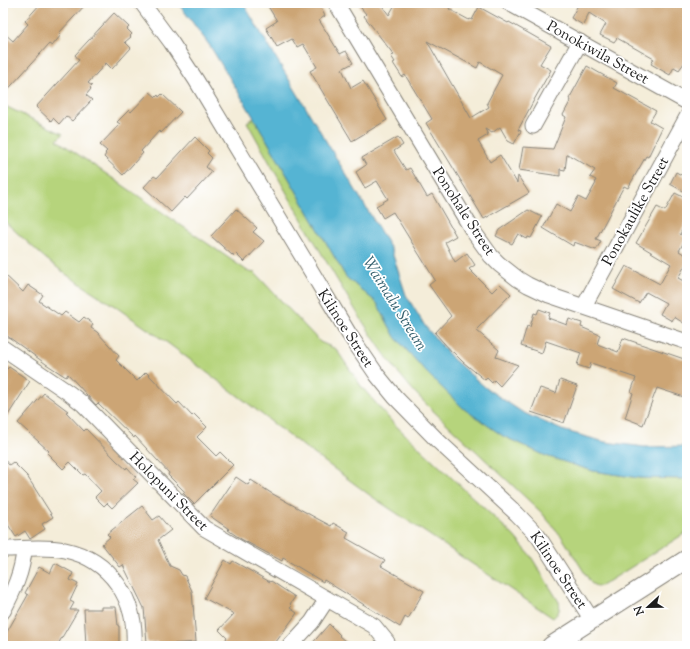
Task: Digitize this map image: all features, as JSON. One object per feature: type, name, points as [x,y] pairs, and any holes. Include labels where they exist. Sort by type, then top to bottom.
[{"type":"street","name":"Kilinoe Street","points":[[142,3],[171,42],[196,80],[348,334],[363,356],[395,397],[437,440],[517,514],[538,536],[592,620]]},
{"type":"street","name":"Ponohale Street","points":[[336,3],[473,231],[491,256],[508,272],[528,285],[549,294],[687,342]]},
{"type":"street","name":"Ponokiwila Street","points":[[509,3],[687,102]]},
{"type":"street","points":[[533,126],[580,42]]},
{"type":"street","name":"Ponokaulike Street","points":[[584,306],[687,118]]},
{"type":"street","name":"Holopuni Street","points":[[3,348],[83,404],[204,528],[374,626],[387,642]]},
{"type":"street","points":[[3,549],[63,550],[82,556],[102,568],[112,577],[127,599],[134,624],[134,646]]},
{"type":"street","points":[[3,611],[20,573],[24,549]]},
{"type":"street","points":[[551,646],[687,559]]},
{"type":"street","points":[[290,646],[312,622],[327,599]]},
{"type":"green space","points":[[3,105],[63,134],[57,140],[249,272],[255,273],[320,342],[336,349],[361,386],[393,423],[513,535],[530,555],[559,602],[559,611],[556,615],[553,618],[371,496],[169,344],[67,275],[45,258],[3,220]]},
{"type":"green space","points":[[254,118],[346,277],[377,303],[395,337],[428,374],[464,408],[503,436],[546,456],[593,471],[639,478],[687,479],[687,532],[603,585],[597,586],[591,583],[562,537],[541,512],[428,406],[401,376],[378,345],[336,278],[247,122]]},
{"type":"water","name":"Waimalu Stream","points":[[178,3],[243,3],[391,249],[406,295],[425,326],[453,359],[486,388],[522,412],[562,430],[605,442],[645,447],[687,446],[687,479],[639,478],[593,471],[546,456],[503,436],[464,409],[428,374],[395,337],[377,303],[346,277],[254,118],[210,46]]},
{"type":"building","points":[[41,3],[87,3],[59,33],[61,35],[52,46],[49,44],[3,95],[3,32],[13,41],[28,24],[25,21]]},
{"type":"building","points":[[266,3],[318,3],[325,16],[319,20],[340,54],[346,51],[353,63],[342,69],[351,88],[363,81],[387,120],[352,141],[310,71],[317,67],[303,44],[297,47],[292,39],[277,47],[266,28],[277,21]]},
{"type":"building","points":[[357,3],[380,3],[389,15],[396,3],[452,3],[449,9],[469,20],[472,20],[479,7],[551,46],[540,64],[551,70],[518,130],[521,131],[514,144],[508,141],[500,127],[492,133],[485,129],[488,135],[478,141],[490,162],[500,155],[517,183],[518,176],[529,193],[484,219],[426,123],[432,119],[405,75],[402,77],[393,63],[395,62],[391,56],[394,55],[364,16],[366,14]],"holes":[[[427,41],[477,68],[480,62],[502,75],[487,103],[489,107],[471,118]]]},
{"type":"building","points":[[574,3],[687,3],[687,59],[679,70],[674,67],[670,75],[651,64],[654,59],[617,38],[614,42],[600,35],[606,24],[589,13],[583,25],[571,18],[578,5]]},
{"type":"building","points":[[114,13],[129,27],[127,29],[132,34],[130,36],[131,37],[125,42],[131,48],[112,69],[106,63],[88,83],[92,86],[86,95],[92,100],[72,121],[66,116],[59,124],[53,118],[51,121],[36,107],[79,60],[75,55]]},
{"type":"building","points":[[587,66],[617,83],[614,88],[656,111],[650,121],[662,128],[648,157],[646,156],[628,188],[624,186],[596,239],[601,241],[596,250],[574,242],[573,246],[543,228],[556,204],[570,212],[578,197],[586,201],[596,183],[596,180],[590,177],[595,170],[567,154],[565,170],[560,169],[560,176],[519,170],[523,147],[553,149],[566,117],[563,115],[571,100],[569,99]]},
{"type":"building","points":[[150,92],[156,97],[158,95],[159,97],[162,94],[181,112],[161,133],[159,131],[141,151],[143,153],[123,175],[104,157],[107,151],[100,145],[120,124],[117,122],[129,110],[131,112]]},
{"type":"building","points":[[195,137],[209,151],[207,153],[212,158],[206,167],[212,172],[187,199],[185,197],[171,212],[144,187],[154,176],[157,178]]},
{"type":"building","points":[[398,137],[403,145],[394,151],[406,170],[410,168],[427,197],[432,194],[456,236],[445,242],[455,262],[467,253],[475,265],[469,269],[492,292],[500,284],[511,294],[476,330],[499,350],[496,357],[518,365],[500,386],[494,380],[492,383],[487,378],[485,380],[452,352],[435,333],[451,316],[429,285],[435,280],[393,212],[383,218],[376,206],[388,199],[377,181],[365,188],[356,172],[366,165],[362,158]]},
{"type":"building","points":[[676,172],[687,178],[687,193],[670,184]]},
{"type":"building","points":[[675,193],[687,199],[687,221],[680,234],[686,238],[679,251],[687,256],[687,262],[678,278],[687,283],[687,325],[674,317],[672,321],[660,314],[666,303],[646,292],[639,303],[613,289],[626,266],[660,284],[671,264],[636,243],[657,207],[665,211]]},
{"type":"building","points":[[236,209],[257,228],[253,232],[264,241],[244,262],[236,254],[234,256],[233,254],[232,255],[211,236]]},
{"type":"building","points":[[528,210],[542,217],[531,238],[528,237],[527,239],[518,234],[512,244],[496,236],[499,230]]},
{"type":"building","points":[[3,273],[23,292],[28,285],[43,295],[39,301],[61,316],[65,312],[79,322],[84,317],[93,324],[91,328],[97,332],[119,356],[116,360],[137,381],[146,372],[177,404],[179,402],[192,416],[194,414],[207,427],[197,437],[216,456],[220,452],[233,465],[194,504],[183,493],[185,492],[168,475],[169,473],[135,436],[134,438],[98,403],[96,405],[68,374],[66,377],[3,333]]},
{"type":"building","points":[[539,309],[550,313],[548,318],[567,325],[569,319],[582,323],[581,327],[600,335],[597,344],[618,352],[623,338],[687,360],[687,398],[657,388],[643,425],[625,418],[636,378],[591,363],[589,369],[577,365],[581,353],[546,341],[542,353],[521,346],[527,326],[530,327],[534,313],[537,314]]},
{"type":"building","points":[[3,367],[7,369],[9,367],[30,381],[3,423]]},
{"type":"building","points":[[560,380],[577,386],[564,423],[531,412],[540,388],[556,393]]},
{"type":"building","points":[[44,393],[68,411],[66,412],[84,431],[86,429],[117,461],[126,469],[127,467],[136,477],[133,479],[138,483],[112,508],[107,503],[104,506],[95,497],[101,491],[85,474],[83,475],[70,462],[63,469],[47,453],[49,451],[18,423]]},
{"type":"building","points":[[3,458],[9,465],[13,462],[27,476],[53,517],[42,524],[45,529],[30,539],[25,531],[16,537],[3,517]]},
{"type":"building","points":[[236,477],[248,485],[251,480],[271,493],[331,526],[333,523],[349,532],[346,538],[385,560],[381,566],[424,591],[408,619],[405,617],[400,627],[324,580],[323,582],[283,558],[282,561],[241,539],[210,516]]},
{"type":"building","points":[[142,506],[153,520],[159,516],[171,530],[158,540],[170,566],[179,570],[182,575],[185,576],[192,591],[196,642],[157,645],[157,642],[147,643],[144,608],[123,565],[120,567],[102,544],[110,537],[107,534]]},
{"type":"building","points":[[225,560],[231,564],[233,561],[270,582],[271,581],[295,597],[290,604],[292,606],[290,608],[297,613],[273,646],[220,646],[227,638],[219,630],[234,614],[204,598]]},
{"type":"building","points":[[55,563],[73,573],[70,580],[78,584],[70,601],[74,603],[70,610],[78,610],[57,646],[3,646],[3,639],[28,595],[25,593],[39,567],[50,573]]},
{"type":"building","points":[[101,607],[116,607],[119,626],[119,644],[111,644],[111,646],[86,646],[84,609],[101,609]]},
{"type":"building","points":[[329,624],[340,635],[339,636],[351,646],[310,646]]}]
